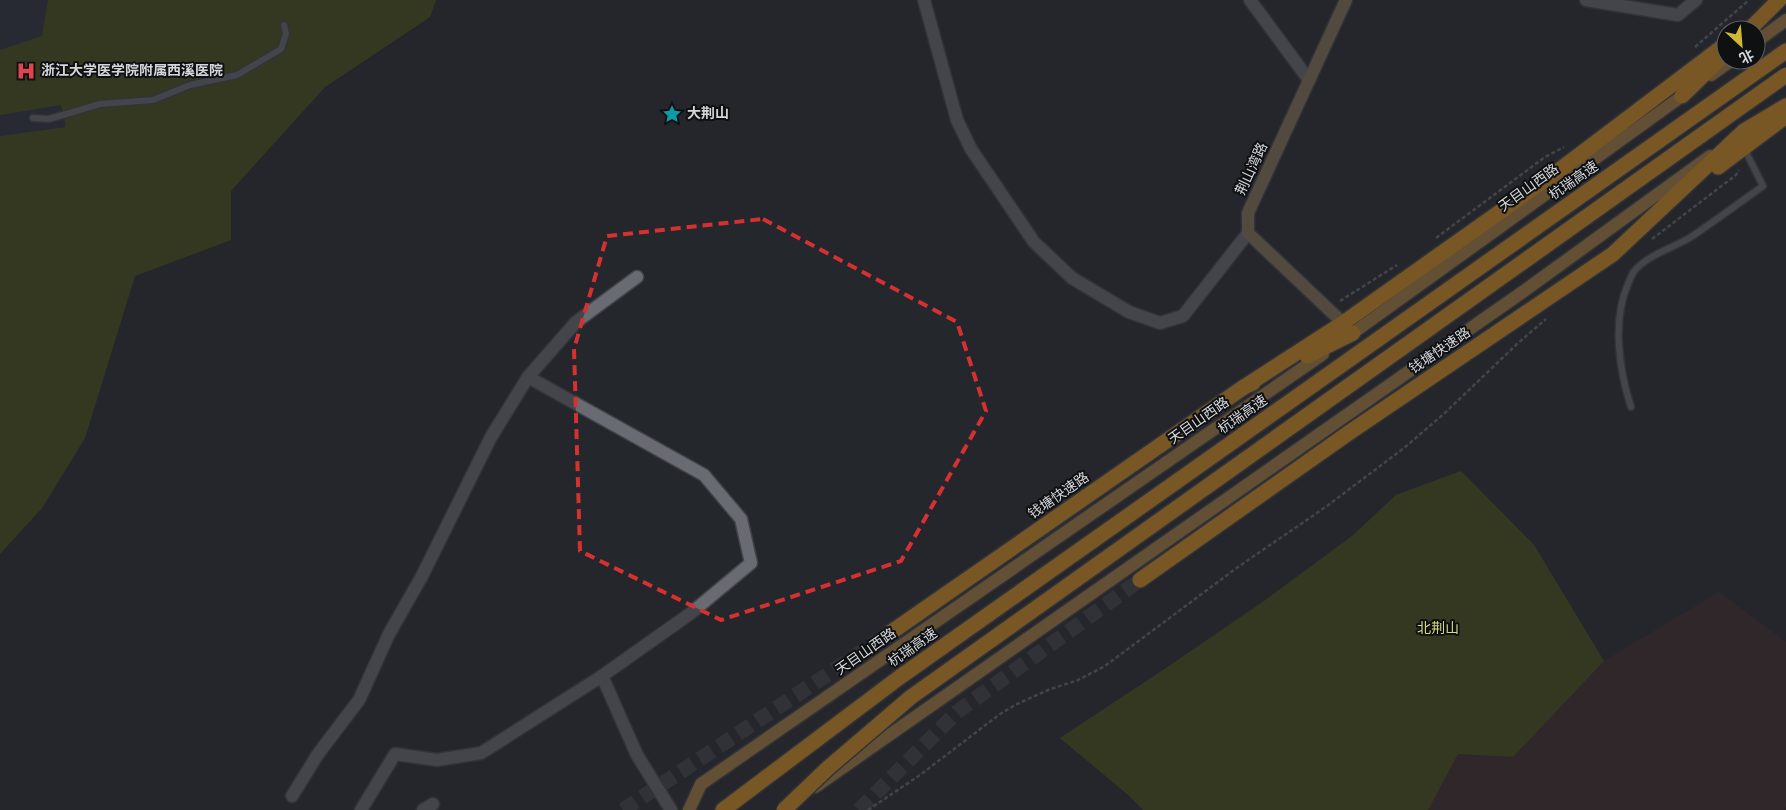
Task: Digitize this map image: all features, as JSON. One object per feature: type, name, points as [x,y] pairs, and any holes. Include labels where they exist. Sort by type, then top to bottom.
[{"type":"highway","points":[[1759,20],[1779,0]]},
{"type":"highway","name":"杭瑞高速","points":[[723,810],[900,677],[1786,51]]},
{"type":"highway","name":"钱塘快速路","points":[[890,633],[1244,387],[1348,328],[1716,52]]},
{"type":"highway","points":[[1682,96],[1716,63]]},
{"type":"highway","points":[[783,810],[828,768],[912,696],[1786,75]]},
{"type":"highway","name":"钱塘快速路","points":[[1140,580],[1350,432],[1613,254],[1744,131],[1786,106]]},
{"type":"highway","points":[[1662,208],[1786,116]]},
{"type":"main road","points":[[1766,35],[1786,20]]},
{"type":"main road","name":"天目山西路","points":[[689,810],[701,784],[1718,70]]},
{"type":"main road","points":[[783,810],[1524,291],[1786,100]]},
{"type":"street","points":[[924,0],[957,120],[971,149],[1034,242],[1072,278],[1129,312],[1160,323],[1183,316],[1248,233],[1348,328]]},
{"type":"street","points":[[1250,0],[1309,80]]},
{"type":"street","name":"荆山湾路","points":[[1248,233],[1248,213],[1346,0]]},
{"type":"street","points":[[1586,0],[1678,15],[1696,0]]},
{"type":"street","points":[[292,796],[318,754],[359,700],[389,634],[422,576],[491,437],[528,377],[576,322],[637,277]]},
{"type":"street","points":[[361,810],[395,754],[437,760],[481,753],[602,676],[691,613],[751,563],[740,518],[704,475],[528,377]]},
{"type":"street","points":[[602,676],[637,755],[671,810]]},
{"type":"lane","points":[[33,118],[49,120],[100,104],[153,100],[190,85],[237,75],[281,49],[286,34],[284,25]]},
{"type":"lane","points":[[1631,407],[1624,385],[1618,325],[1622,297],[1634,271],[1652,257],[1690,237],[1763,186],[1747,154]]},
{"type":"path","points":[[1688,53],[1748,0]]},
{"type":"path","points":[[1431,241],[1546,157],[1566,146]]},
{"type":"path","points":[[1649,241],[1736,176],[1747,154]]},
{"type":"path","points":[[1328,309],[1400,263]]},
{"type":"path","points":[[868,810],[920,775],[1000,714],[1048,690],[1078,680],[1105,666],[1238,567],[1327,506],[1404,448],[1446,412],[1516,344],[1551,314]]},
{"type":"highlighted area","points":[[763,219],[957,322],[986,411],[901,561],[721,620],[580,551],[574,349],[607,236]]},
{"type":"shaded area","name":"浙江大学医学院附属西溪医院","points":[[0,0],[48,0],[42,36],[66,127],[0,136]]},
{"type":"shaded area","points":[[1719,592],[1786,642],[1786,806],[1784,810],[1425,810],[1454,754],[1513,757],[1604,661]]},
{"type":"green space","points":[[48,0],[436,0],[430,17],[325,87],[231,191],[231,240],[135,276],[85,438],[42,508],[0,554],[0,136],[66,127],[61,105],[0,115],[0,50],[42,36]]},
{"type":"green space","name":"北荆山","points":[[1461,471],[1534,545],[1604,661],[1513,757],[1458,754],[1428,810],[1143,810],[1127,794],[1060,738],[1264,601],[1352,536],[1396,495]]},
{"type":"tunnel","points":[[859,810],[957,712],[1140,580]]},
{"type":"tunnel","points":[[623,810],[890,633]]},
{"type":"place","name":"浙江大学医学院附属西溪医院","points":[[26,71]]},
{"type":"place","name":"大荆山","points":[[672,114]]}]
